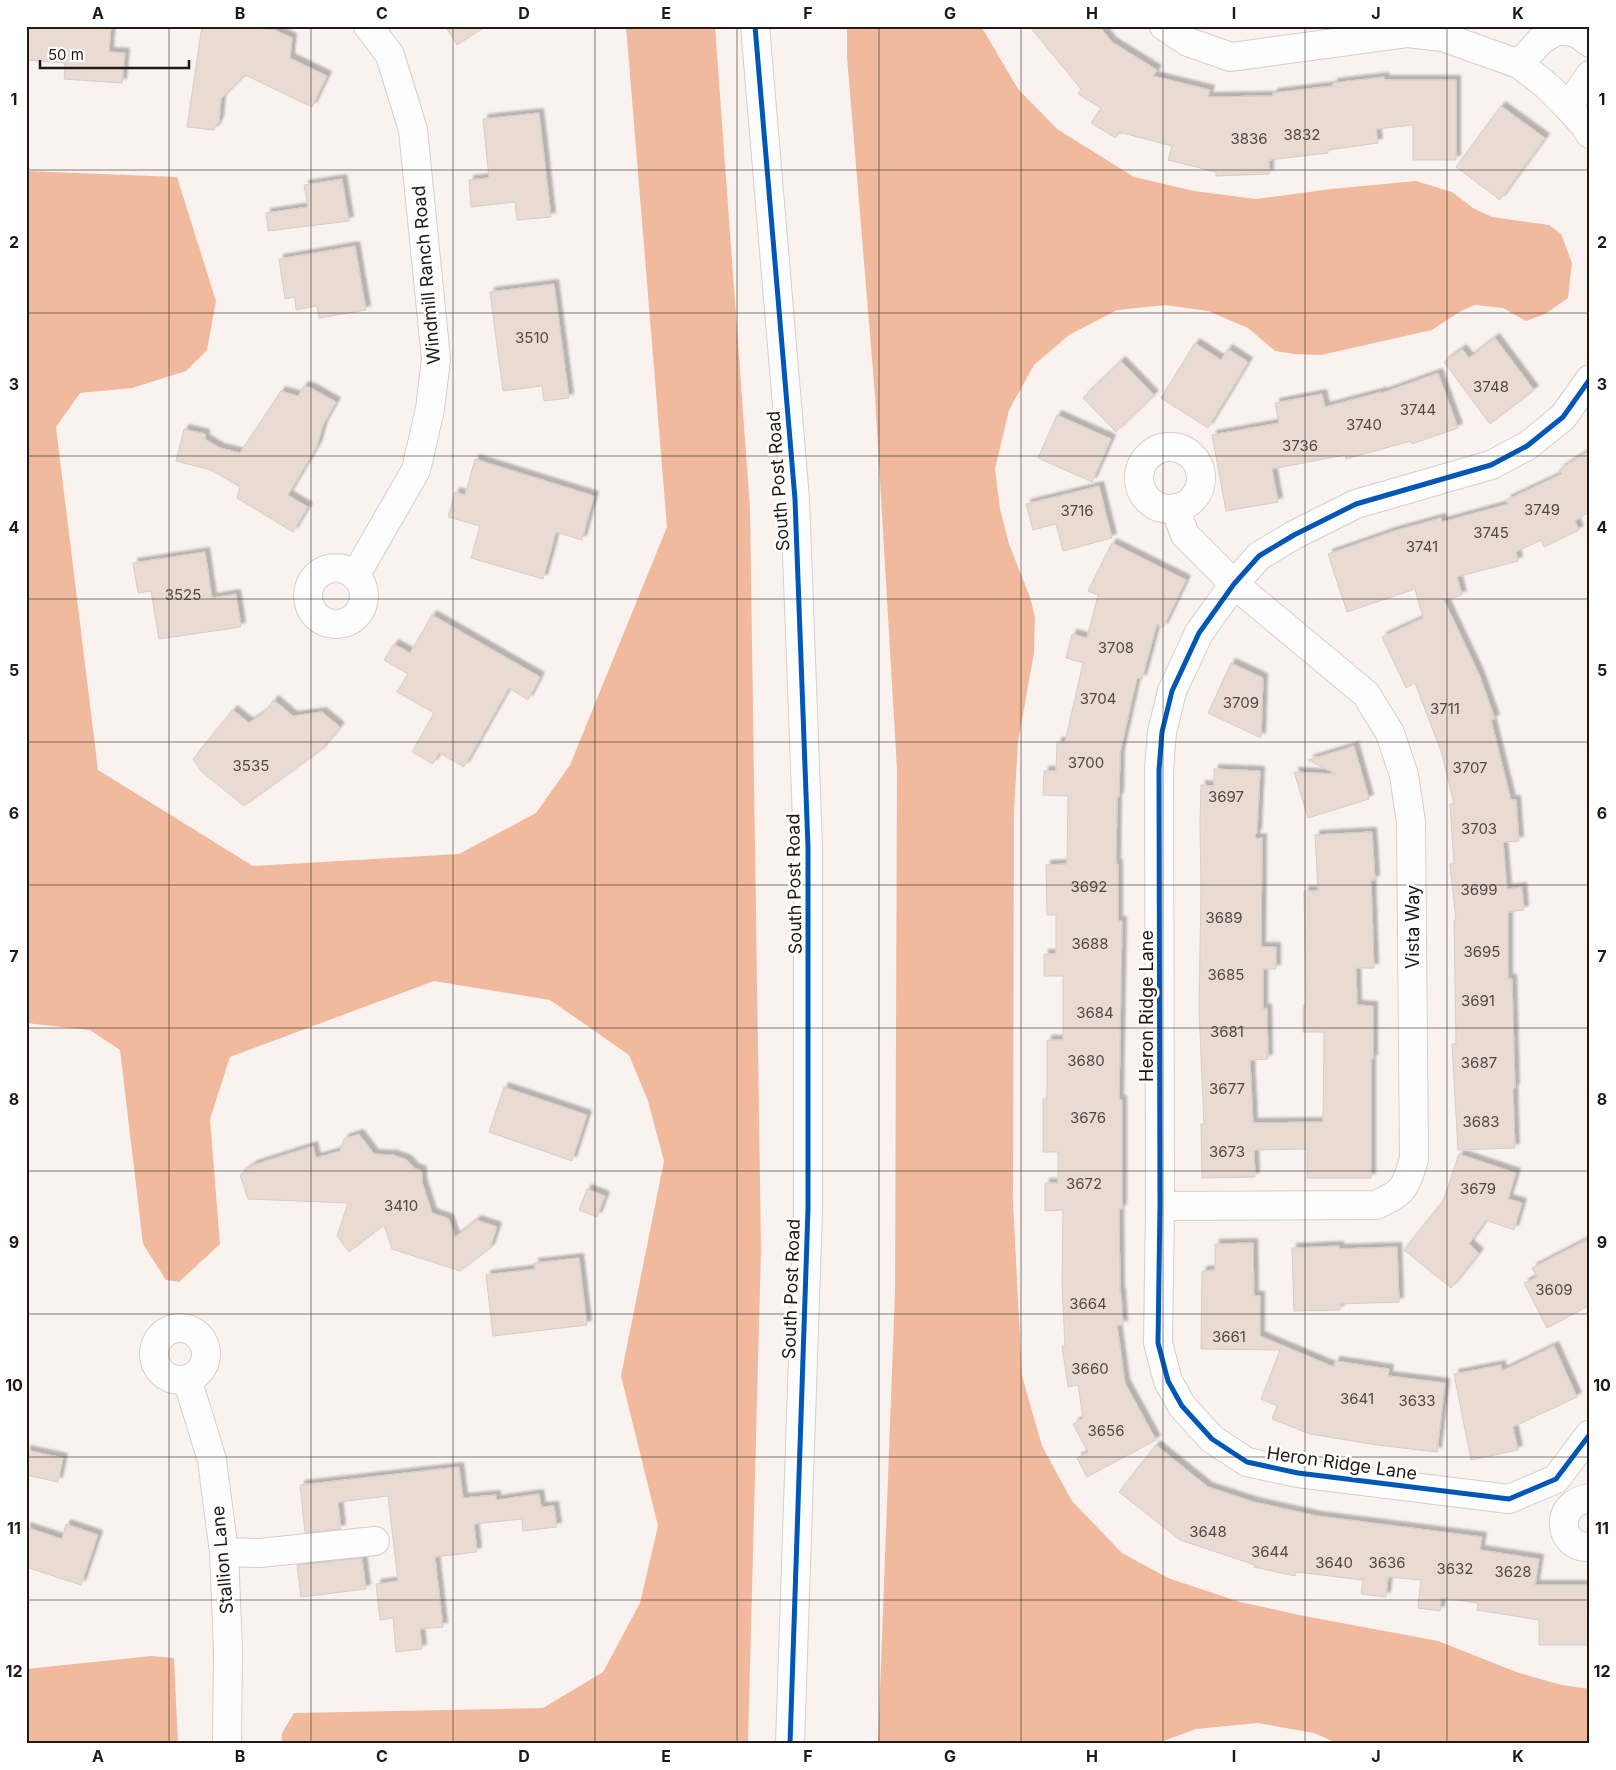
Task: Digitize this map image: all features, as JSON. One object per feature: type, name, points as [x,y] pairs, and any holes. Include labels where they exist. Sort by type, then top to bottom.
[{"type":"street","name":"Windmill Ranch Road","points":[[355,576],[416,470],[430,409],[436,359],[413,130],[390,55],[368,26]]},
{"type":"street","name":"South Post Road","points":[[755,26],[795,499],[808,847],[808,1209],[790,1744]]},
{"type":"street","points":[[1164,26],[1188,42],[1231,57],[1408,33],[1443,37],[1519,64],[1546,85],[1568,107],[1590,134]]},
{"type":"street","points":[[1519,64],[1541,40],[1558,30],[1577,32],[1590,43]]},
{"type":"street","points":[[1568,107],[1590,75]]},
{"type":"street","name":"Heron Ridge Lane","points":[[1590,379],[1563,417],[1527,446],[1491,465],[1356,504],[1294,535],[1260,556],[1234,584],[1199,633],[1172,691],[1162,732],[1159,770],[1160,1206],[1158,1343],[1168,1381],[1182,1406],[1212,1439],[1247,1462],[1298,1473],[1509,1499],[1556,1479],[1590,1434]]},
{"type":"street","name":"Vista Way","points":[[1160,1206],[1376,1205],[1397,1195],[1408,1181],[1414,1159],[1411,822],[1404,775],[1390,733],[1366,694],[1234,584],[1185,535],[1175,508]]},
{"type":"street","name":"Stallion Lane","points":[[187,1379],[212,1460],[224,1552],[228,1650],[227,1744]]},
{"type":"street","points":[[1556,1479],[1581,1501],[1565,1516],[1565,1531],[1569,1539],[1577,1545],[1590,1547]]},
{"type":"street","points":[[224,1552],[260,1553],[375,1541]]},
{"type":"shaded area","points":[[626,26],[715,26],[750,508],[761,1249],[748,1744],[281,1744],[282,1733],[294,1713],[543,1708],[603,1672],[640,1603],[658,1526],[621,1376],[664,1161],[648,1101],[629,1055],[550,1000],[434,981],[230,1057],[210,1119],[220,1244],[179,1282],[166,1280],[143,1244],[120,1050],[90,1030],[26,1023],[26,171],[177,177],[216,301],[207,350],[186,371],[132,388],[80,393],[56,427],[98,770],[253,866],[459,854],[536,813],[570,765],[667,527]]},
{"type":"shaded area","points":[[847,26],[981,26],[1018,89],[1057,129],[1134,177],[1194,191],[1256,199],[1331,189],[1416,181],[1452,192],[1473,208],[1492,217],[1549,225],[1561,234],[1572,263],[1568,298],[1545,314],[1526,321],[1503,308],[1475,305],[1459,312],[1432,330],[1321,355],[1275,351],[1248,328],[1208,311],[1166,305],[1117,310],[1069,335],[1034,365],[1009,410],[995,469],[1000,509],[1009,544],[1030,597],[1035,617],[1034,653],[1018,742],[1014,812],[1013,1202],[1022,1376],[1042,1446],[1072,1501],[1122,1553],[1168,1578],[1240,1602],[1438,1641],[1519,1673],[1562,1685],[1590,1689],[1590,1744],[1339,1744],[1314,1733],[1258,1723],[1196,1729],[1155,1744],[878,1744],[895,1291],[897,770],[875,395],[847,57]]},
{"type":"shaded area","points":[[152,1656],[174,1658],[178,1744],[26,1744],[26,1669]]},
{"type":"building","points":[[26,26],[111,26],[109,52],[125,53],[122,83],[64,79],[65,63],[26,60]]},
{"type":"building","points":[[202,26],[244,26],[275,30],[292,38],[290,58],[327,76],[312,107],[245,75],[221,99],[219,121],[214,130],[187,127]]},
{"type":"building","points":[[445,26],[486,26],[457,45]]},
{"type":"building","points":[[1029,26],[1099,26],[1112,42],[1157,70],[1153,76],[1210,90],[1208,97],[1273,96],[1273,93],[1333,86],[1333,83],[1384,77],[1385,80],[1456,80],[1456,160],[1413,160],[1413,125],[1376,129],[1378,143],[1328,150],[1328,153],[1269,160],[1269,174],[1216,176],[1216,172],[1168,160],[1172,146],[1119,132],[1116,138],[1091,123],[1101,108],[1078,94],[1081,89]]},
{"type":"building","points":[[1501,106],[1545,138],[1500,200],[1456,167]]},
{"type":"building","points":[[539,113],[551,217],[517,220],[515,202],[471,207],[469,180],[489,178],[483,119]]},
{"type":"building","points":[[342,179],[349,221],[268,231],[266,213],[308,207],[304,185]]},
{"type":"building","points":[[355,246],[366,310],[319,318],[317,306],[296,310],[295,297],[285,299],[279,259]]},
{"type":"building","points":[[554,284],[569,398],[544,401],[542,386],[503,391],[490,292]]},
{"type":"building","points":[[1495,338],[1534,390],[1490,424],[1444,362],[1462,349],[1469,358]]},
{"type":"building","points":[[1195,343],[1221,360],[1228,349],[1248,362],[1208,428],[1161,398]]},
{"type":"building","points":[[1121,361],[1154,395],[1116,432],[1083,398]]},
{"type":"building","points":[[1438,373],[1458,428],[1412,444],[1411,441],[1346,459],[1345,455],[1272,469],[1278,502],[1226,511],[1212,435],[1279,423],[1275,403],[1322,394],[1325,407],[1382,393]]},
{"type":"building","points":[[304,386],[336,402],[323,425],[317,446],[288,495],[308,507],[293,532],[237,498],[240,487],[211,470],[176,461],[184,429],[205,434],[205,439],[220,448],[240,453],[281,391],[298,396]]},
{"type":"building","points":[[1057,415],[1111,439],[1092,482],[1038,458]]},
{"type":"building","points":[[1590,450],[1590,511],[1575,521],[1579,530],[1544,547],[1541,540],[1516,552],[1518,561],[1457,577],[1462,595],[1444,600],[1479,674],[1495,719],[1491,720],[1511,800],[1516,800],[1519,841],[1503,842],[1507,889],[1522,887],[1524,910],[1508,912],[1508,979],[1512,979],[1515,1148],[1458,1150],[1452,1044],[1456,1044],[1454,920],[1456,920],[1450,864],[1454,864],[1450,804],[1454,804],[1442,754],[1415,683],[1406,688],[1382,637],[1423,618],[1415,589],[1347,612],[1328,554],[1394,531],[1441,518],[1442,522],[1508,504],[1506,500],[1562,474],[1559,470]]},
{"type":"building","points":[[475,459],[594,496],[582,540],[556,532],[543,579],[471,558],[480,526],[448,517],[455,492],[465,495]]},
{"type":"building","points":[[1099,486],[1112,538],[1063,551],[1056,524],[1033,530],[1026,504]]},
{"type":"building","points":[[1112,543],[1186,580],[1163,628],[1157,624],[1142,679],[1137,678],[1120,753],[1119,797],[1117,797],[1116,864],[1118,864],[1118,921],[1122,921],[1119,1100],[1122,1100],[1122,1209],[1119,1209],[1120,1293],[1123,1325],[1117,1325],[1125,1383],[1156,1440],[1087,1477],[1077,1458],[1088,1452],[1073,1424],[1083,1418],[1078,1385],[1068,1387],[1062,1346],[1065,1346],[1062,1284],[1063,1210],[1045,1211],[1045,1183],[1058,1183],[1058,1152],[1043,1152],[1043,1099],[1047,1099],[1047,1040],[1063,1040],[1063,976],[1044,976],[1044,954],[1056,954],[1056,915],[1047,915],[1046,865],[1067,864],[1068,796],[1043,795],[1044,771],[1056,771],[1057,742],[1065,742],[1083,663],[1066,658],[1072,634],[1087,638],[1098,595],[1088,591]]},
{"type":"building","points":[[205,552],[212,598],[236,594],[241,627],[159,639],[151,591],[138,593],[133,563]]},
{"type":"building","points":[[432,615],[540,677],[528,700],[509,688],[464,767],[439,753],[433,764],[412,752],[434,713],[397,692],[408,674],[384,660],[394,644],[410,653]]},
{"type":"building","points":[[1231,663],[1263,678],[1261,738],[1208,713]]},
{"type":"building","points":[[274,700],[293,716],[322,712],[340,727],[320,751],[244,806],[202,772],[193,759],[233,710],[249,723],[265,712]]},
{"type":"building","points":[[1354,746],[1369,799],[1308,818],[1294,772],[1336,774],[1308,760]]},
{"type":"building","points":[[1214,769],[1260,771],[1257,833],[1255,834],[1256,839],[1262,838],[1261,947],[1276,947],[1276,969],[1263,969],[1263,1009],[1267,1008],[1268,1059],[1250,1060],[1253,1123],[1323,1122],[1324,1032],[1303,1032],[1303,1005],[1306,1005],[1304,891],[1318,891],[1315,835],[1372,832],[1375,880],[1371,880],[1374,968],[1356,968],[1357,1005],[1373,1006],[1371,1178],[1307,1178],[1307,1149],[1254,1150],[1255,1177],[1202,1178],[1201,1124],[1204,1124],[1199,1010],[1201,785],[1214,786]]},
{"type":"building","points":[[504,1087],[587,1115],[572,1161],[489,1132]]},
{"type":"building","points":[[359,1134],[374,1154],[393,1155],[407,1160],[414,1168],[422,1171],[422,1182],[432,1213],[449,1219],[455,1237],[477,1220],[497,1227],[490,1248],[460,1271],[392,1249],[384,1225],[349,1252],[337,1236],[348,1203],[248,1199],[240,1175],[253,1165],[313,1146],[316,1158],[340,1151],[344,1139]]},
{"type":"building","points":[[1459,1154],[1516,1173],[1508,1199],[1522,1203],[1514,1230],[1486,1220],[1469,1244],[1479,1253],[1451,1288],[1404,1250],[1443,1201]]},
{"type":"building","points":[[587,1189],[605,1196],[597,1217],[579,1210]]},
{"type":"building","points":[[1590,1238],[1590,1305],[1547,1328],[1524,1283],[1537,1277],[1532,1268]]},
{"type":"building","points":[[1253,1243],[1254,1296],[1260,1296],[1260,1336],[1334,1367],[1335,1361],[1389,1369],[1388,1376],[1445,1383],[1437,1452],[1310,1434],[1272,1419],[1277,1406],[1261,1399],[1280,1350],[1201,1349],[1202,1271],[1215,1270],[1215,1244]]},
{"type":"building","points":[[1339,1246],[1339,1249],[1397,1247],[1399,1302],[1340,1304],[1340,1310],[1294,1311],[1292,1248]]},
{"type":"building","points":[[579,1258],[587,1325],[493,1336],[486,1275],[535,1269],[534,1263]]},
{"type":"building","points":[[1554,1346],[1577,1397],[1513,1427],[1518,1450],[1471,1460],[1454,1374],[1501,1365],[1502,1371]]},
{"type":"building","points":[[1156,1445],[1208,1487],[1254,1502],[1317,1516],[1482,1537],[1480,1550],[1539,1559],[1535,1585],[1590,1585],[1590,1645],[1539,1645],[1539,1620],[1477,1610],[1478,1603],[1441,1598],[1440,1611],[1418,1608],[1421,1580],[1388,1577],[1386,1597],[1361,1594],[1363,1580],[1296,1572],[1295,1576],[1254,1567],[1255,1565],[1180,1540],[1119,1492]]},
{"type":"building","points":[[26,1450],[63,1458],[58,1482],[26,1475]]},
{"type":"building","points":[[459,1467],[463,1498],[496,1495],[496,1500],[539,1494],[541,1507],[554,1506],[557,1527],[523,1531],[522,1519],[474,1524],[477,1552],[435,1557],[443,1627],[420,1629],[422,1649],[396,1652],[393,1618],[380,1620],[376,1584],[398,1581],[388,1496],[338,1502],[341,1529],[305,1533],[300,1485]]},
{"type":"building","points":[[66,1524],[98,1535],[81,1585],[26,1567],[26,1527],[62,1539]]},
{"type":"building","points":[[362,1558],[366,1589],[301,1597],[297,1565]]},
{"type":"cycle path","points":[[755,26],[795,499],[808,847],[808,1209],[790,1744]]},
{"type":"cycle path","points":[[1590,379],[1563,417],[1527,446],[1491,465],[1356,504],[1294,535],[1259,556],[1234,584],[1199,633],[1172,691],[1162,732],[1159,770],[1160,1206],[1158,1343],[1168,1381],[1182,1406],[1212,1439],[1247,1462],[1298,1473],[1509,1499],[1556,1479],[1590,1434]]}]
